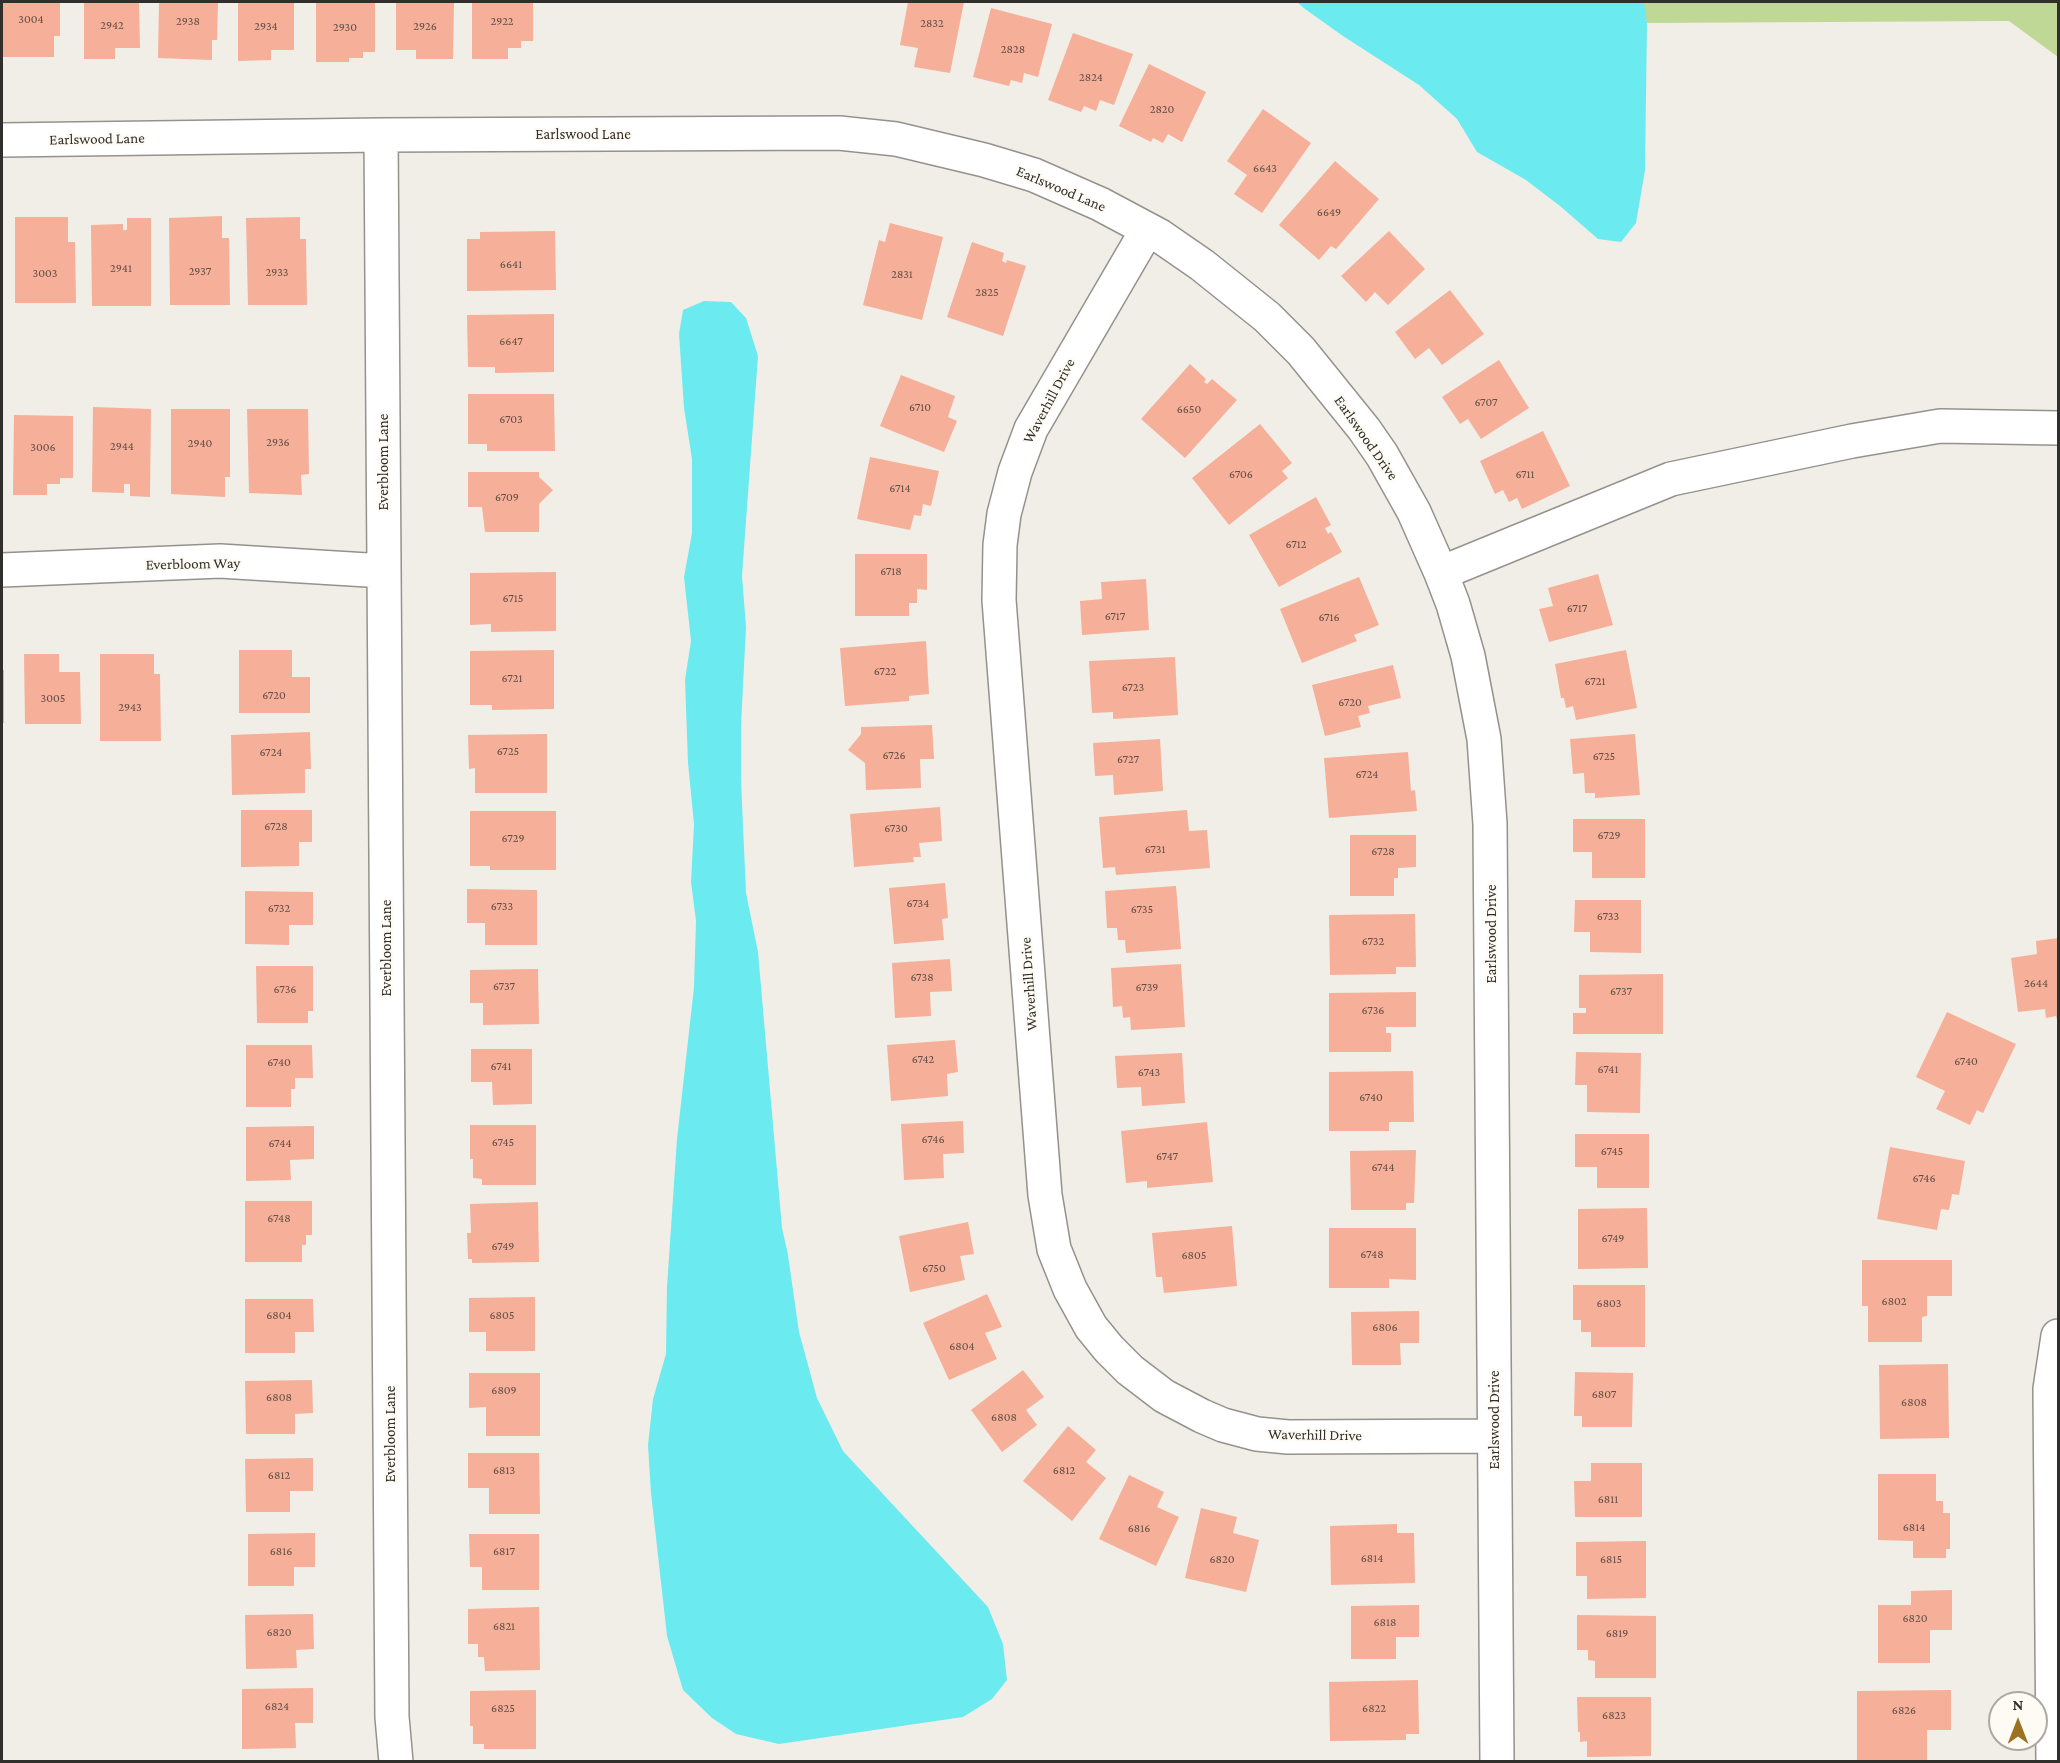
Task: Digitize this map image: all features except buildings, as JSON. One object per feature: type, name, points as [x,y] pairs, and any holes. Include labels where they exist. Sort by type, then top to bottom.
[{"type":"street","name":"Earlswood Lane","points":[[2,140],[381,135],[839,133],[896,139],[984,160],[1034,175],[1100,204],[1147,230]]},
{"type":"street","name":"Everbloom Lane","points":[[381,135],[392,1717],[396,1761]]},
{"type":"street","name":"Earlswood Drive","points":[[1147,230],[1194,259],[1240,294],[1274,324],[1313,365],[1382,455],[1414,513],[1442,573],[1471,666],[1481,715],[1488,781],[1497,1761]]},
{"type":"street","name":"Waverhill Drive","points":[[1147,230],[1031,429],[1015,472],[1004,514],[1001,538],[999,600],[1045,1195],[1054,1249],[1082,1312],[1120,1361],[1171,1400],[1223,1425],[1257,1434],[1288,1437],[1494,1436]]},
{"type":"street","points":[[1442,573],[1671,479],[1852,441],[1940,426],[2058,428]]},
{"type":"street","name":"Everbloom Way","points":[[2,570],[220,561],[384,572]]},
{"type":"street","points":[[2053,1761],[2050,1389],[2058,1336]]},
{"type":"green space","points":[[1641,2],[2058,2],[2058,57],[2009,21],[1647,23]]},
{"type":"water","points":[[1297,2],[1644,2],[1647,23],[1645,170],[1636,223],[1621,242],[1598,239],[1526,180],[1477,152],[1457,119],[1419,85],[1343,36]]},
{"type":"water","points":[[704,301],[731,302],[746,318],[758,356],[742,576],[746,627],[741,780],[746,893],[758,952],[782,1228],[799,1332],[817,1398],[843,1451],[988,1607],[1003,1644],[1007,1680],[992,1699],[963,1717],[779,1744],[736,1734],[712,1718],[683,1690],[667,1636],[648,1445],[653,1399],[666,1354],[667,1287],[677,1139],[694,987],[696,921],[691,882],[694,824],[688,763],[685,680],[691,641],[684,577],[692,533],[692,459],[684,408],[679,334],[683,310]]}]
